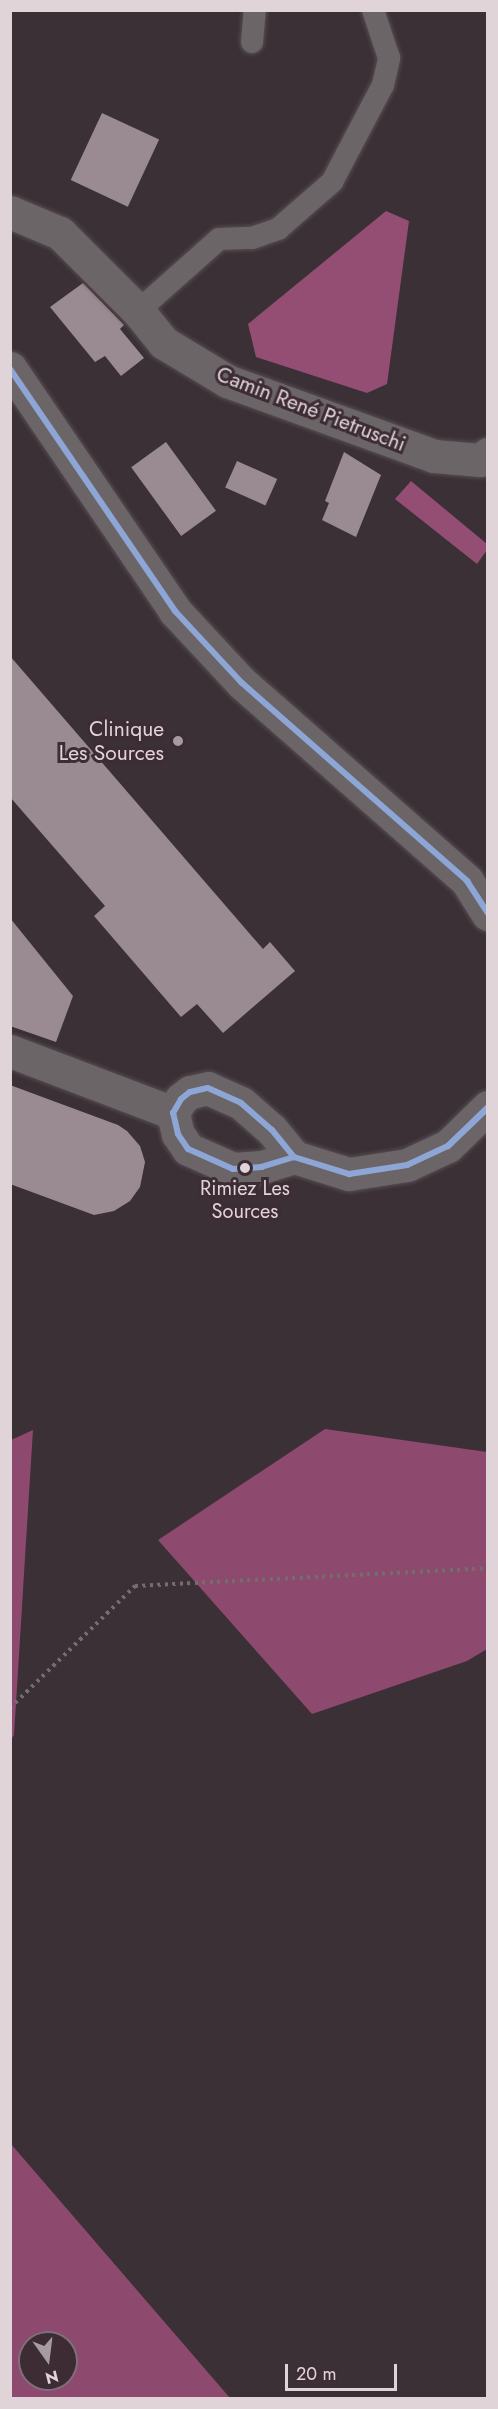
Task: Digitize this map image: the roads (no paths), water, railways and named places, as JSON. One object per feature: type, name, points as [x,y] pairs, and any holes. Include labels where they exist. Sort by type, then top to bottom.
[{"type":"street","name":"Camin René Pietruschi","points":[[10,212],[60,233],[138,311],[164,343],[227,381],[434,456],[485,463]]},
{"type":"street","points":[[10,368],[175,611],[242,683],[467,881],[488,914]]},
{"type":"street","points":[[10,1052],[173,1113]]},
{"type":"street","points":[[294,1157],[262,1167],[233,1169],[188,1149],[178,1134],[173,1113],[181,1099],[190,1092],[208,1088],[241,1103],[272,1130],[294,1157],[349,1174],[406,1165],[448,1146],[487,1111]]},
{"type":"lane","points":[[252,42],[255,10]]},
{"type":"lane","points":[[138,311],[219,239],[252,238],[278,229],[332,182],[383,85],[389,58],[373,10]]},
{"type":"place","name":"Clinique Les Sources","points":[[178,741]]},
{"type":"place","name":"Rimiez Les Sources","points":[[245,1168]]}]
